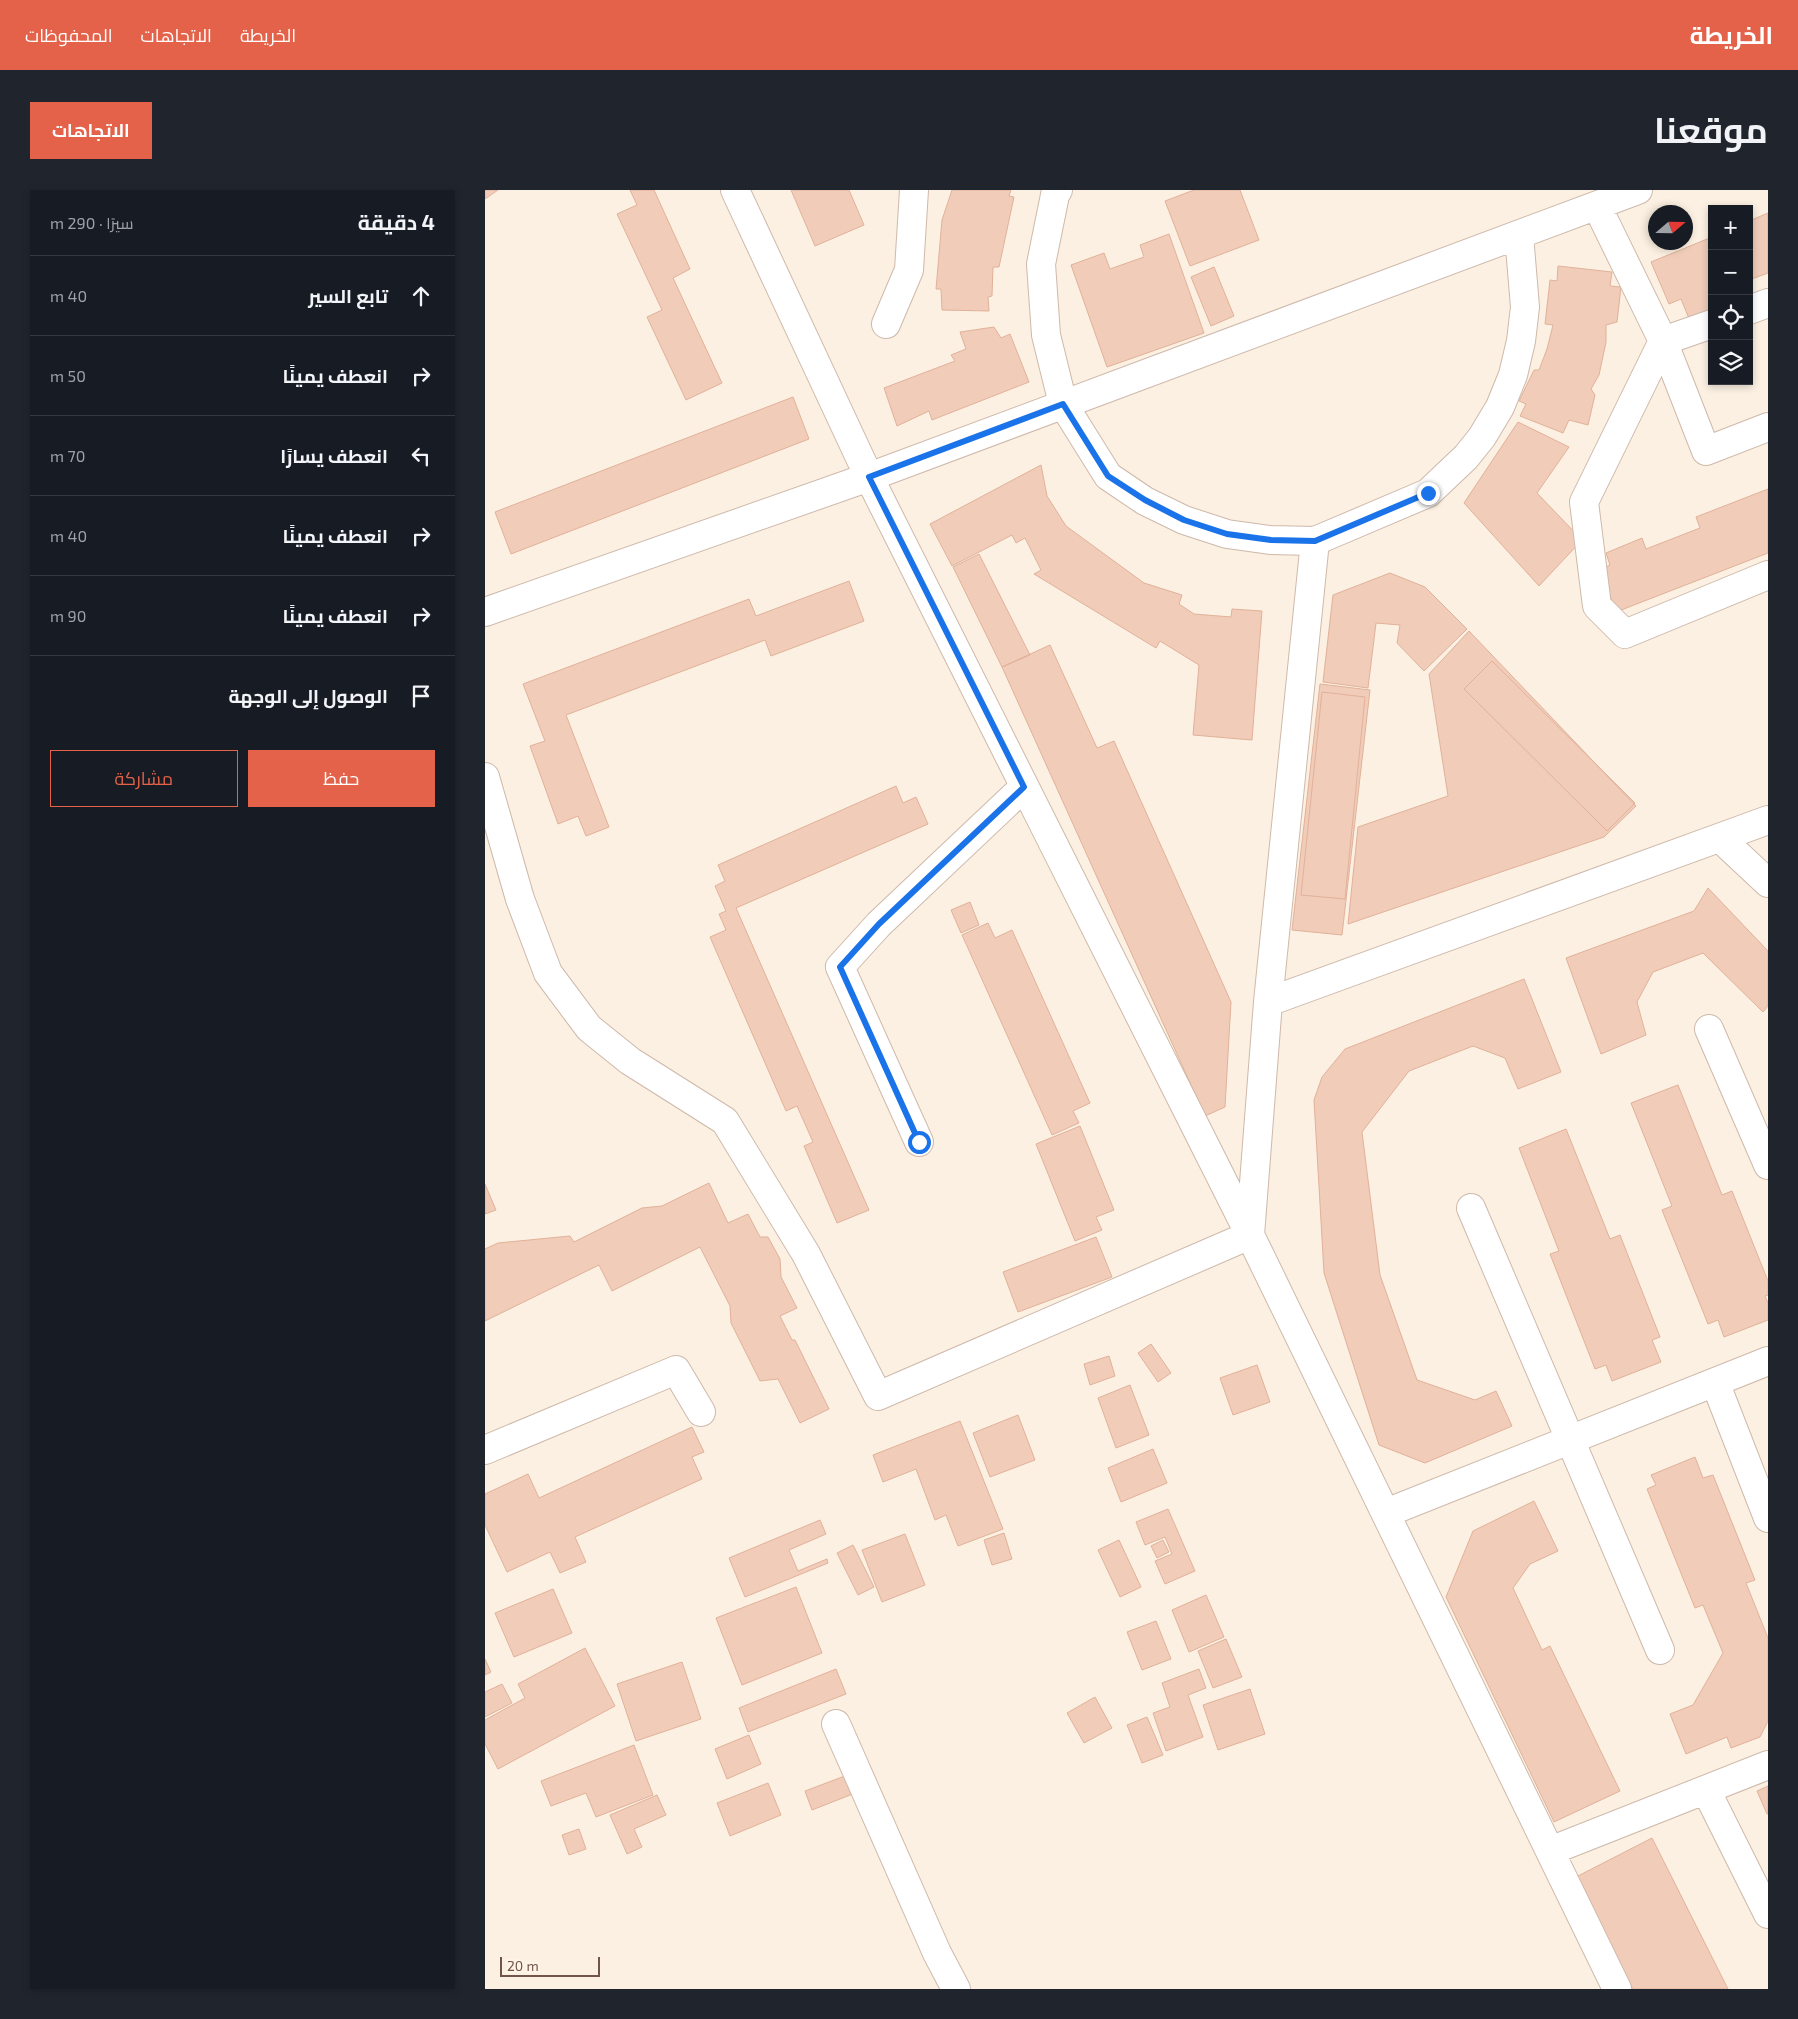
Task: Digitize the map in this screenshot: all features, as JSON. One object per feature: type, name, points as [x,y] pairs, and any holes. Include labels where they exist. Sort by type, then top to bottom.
[{"type":"street","points":[[735,190],[869,477],[1250,1235],[1617,1989]]},
{"type":"street","points":[[886,324],[909,270],[914,190]]},
{"type":"street","points":[[1058,190],[1055,195],[1041,264],[1046,336],[1063,404],[1108,476],[1145,500],[1184,520],[1227,534],[1271,540],[1315,541],[1428,493],[1466,457],[1482,437],[1500,407],[1513,375],[1521,341],[1525,306],[1519,235]]},
{"type":"street","points":[[485,612],[869,477],[1638,190]]},
{"type":"street","points":[[1597,206],[1663,342],[1706,451],[1768,427]]},
{"type":"street","points":[[1753,309],[1768,303]]},
{"type":"street","points":[[1708,325],[1663,342],[1585,502],[1597,606],[1625,634],[1768,575]]},
{"type":"street","points":[[1250,1235],[1268,1002],[1315,541]]},
{"type":"street","points":[[485,778],[520,899],[548,973],[589,1028],[630,1061],[725,1121],[806,1254],[878,1396],[1250,1235]]},
{"type":"street","points":[[919,1142],[840,967],[879,924],[1024,787]]},
{"type":"street","points":[[1268,1002],[1768,820]]},
{"type":"street","points":[[1721,838],[1768,882]]},
{"type":"street","points":[[1709,1029],[1768,1165]]},
{"type":"street","points":[[1471,1208],[1660,1650]]},
{"type":"street","points":[[1386,1513],[1768,1361]]},
{"type":"street","points":[[485,1450],[675,1370],[701,1412]]},
{"type":"street","points":[[1715,1382],[1768,1518]]},
{"type":"street","points":[[836,1724],[937,1953],[956,1989]]},
{"type":"street","points":[[1550,1851],[1768,1765]]},
{"type":"street","points":[[1706,1790],[1768,1914]]},
{"type":"building","points":[[485,190],[498,190],[485,199]]},
{"type":"building","points":[[630,190],[654,190],[690,269],[673,278],[722,383],[686,400],[647,317],[662,310],[617,214],[637,205]]},
{"type":"building","points":[[791,190],[849,190],[864,225],[815,246]]},
{"type":"building","points":[[952,190],[1011,190],[1009,196],[1014,197],[999,267],[993,267],[992,296],[988,297],[989,311],[942,310],[941,289],[936,289],[942,220]]},
{"type":"building","points":[[1194,190],[1240,190],[1259,240],[1190,266],[1165,201]]},
{"type":"building","points":[[1768,213],[1768,273],[1753,279],[1753,250],[1753,219]]},
{"type":"building","points":[[1169,234],[1204,333],[1107,367],[1071,265],[1104,253],[1110,269],[1144,257],[1140,245]]},
{"type":"building","points":[[1708,239],[1708,314],[1690,321],[1681,299],[1669,304],[1651,262],[1680,250],[1693,250],[1693,245]]},
{"type":"building","points":[[1558,266],[1612,272],[1610,286],[1621,287],[1617,322],[1606,325],[1606,342],[1599,375],[1591,389],[1595,395],[1588,425],[1569,420],[1563,433],[1520,416],[1526,404],[1519,401],[1534,370],[1539,370],[1547,349],[1553,325],[1545,324],[1550,280],[1557,281]]},
{"type":"building","points":[[1214,267],[1234,316],[1211,326],[1191,277]]},
{"type":"building","points":[[994,327],[1001,338],[1010,334],[1029,382],[932,420],[929,411],[897,426],[884,388],[955,361],[951,355],[966,349],[960,332]]},
{"type":"building","points":[[793,397],[809,439],[511,554],[495,512]]},
{"type":"building","points":[[1518,422],[1569,447],[1537,493],[1582,540],[1539,586],[1464,503]]},
{"type":"building","points":[[1041,465],[1047,496],[1066,526],[1144,583],[1182,595],[1179,604],[1194,614],[1231,617],[1232,609],[1262,611],[1252,740],[1193,735],[1199,665],[1160,641],[1156,648],[1034,574],[1041,570],[1025,538],[1016,543],[1012,535],[952,566],[930,524]]},
{"type":"building","points":[[1768,489],[1768,553],[1616,612],[1600,570],[1610,565],[1606,553],[1642,538],[1646,549],[1700,528],[1696,517]]},
{"type":"building","points":[[979,554],[1030,655],[1002,667],[953,567]]},
{"type":"building","points":[[1390,573],[1425,587],[1467,629],[1424,671],[1397,643],[1400,625],[1376,623],[1368,688],[1323,682],[1333,595]]},
{"type":"building","points":[[849,581],[864,621],[771,656],[765,640],[566,715],[609,827],[586,836],[578,816],[558,824],[530,746],[545,741],[523,684],[749,599],[756,616]]},
{"type":"building","points":[[1469,631],[1636,806],[1604,837],[1348,924],[1358,827],[1448,796],[1429,674]]},
{"type":"building","points":[[1050,645],[1097,748],[1114,741],[1231,1002],[1225,1107],[1205,1116],[1002,667]]},
{"type":"building","points":[[1492,661],[1635,803],[1607,831],[1464,689]]},
{"type":"building","points":[[1320,684],[1370,690],[1342,935],[1292,930]]},
{"type":"building","points":[[1322,692],[1365,697],[1345,899],[1301,895]]},
{"type":"building","points":[[896,786],[903,803],[916,797],[928,824],[736,908],[869,1210],[837,1223],[804,1146],[813,1142],[797,1106],[786,1111],[710,937],[726,930],[719,914],[726,911],[715,886],[725,881],[718,865]]},
{"type":"building","points":[[1708,888],[1768,951],[1768,1006],[1763,1012],[1703,953],[1653,972],[1637,1002],[1646,1035],[1601,1054],[1566,958],[1694,911]]},
{"type":"building","points":[[970,902],[979,925],[961,933],[951,910]]},
{"type":"building","points":[[988,923],[995,938],[1012,930],[1090,1103],[1073,1111],[1079,1123],[1052,1135],[962,935]]},
{"type":"building","points":[[1524,979],[1561,1072],[1518,1089],[1505,1058],[1473,1046],[1409,1071],[1362,1132],[1380,1275],[1417,1380],[1475,1400],[1496,1391],[1512,1426],[1425,1463],[1379,1445],[1324,1273],[1314,1100],[1322,1077],[1345,1049]]},
{"type":"building","points":[[1678,1085],[1722,1195],[1732,1191],[1768,1281],[1768,1295],[1765,1296],[1768,1303],[1768,1320],[1724,1337],[1718,1320],[1708,1324],[1662,1210],[1672,1206],[1631,1103]]},
{"type":"building","points":[[1080,1126],[1114,1210],[1096,1217],[1102,1230],[1075,1241],[1036,1144]]},
{"type":"building","points":[[1566,1129],[1610,1239],[1620,1235],[1660,1337],[1652,1340],[1661,1362],[1612,1381],[1606,1365],[1595,1369],[1550,1254],[1559,1251],[1519,1148]]},
{"type":"building","points":[[709,1183],[728,1223],[748,1214],[760,1237],[768,1237],[780,1259],[781,1277],[797,1308],[780,1316],[792,1340],[795,1340],[829,1409],[800,1423],[778,1379],[760,1381],[731,1323],[730,1306],[700,1247],[612,1291],[599,1265],[485,1321],[485,1249],[498,1243],[570,1236],[574,1242],[642,1208],[662,1206]]},
{"type":"building","points":[[485,1184],[496,1210],[485,1214]]},
{"type":"building","points":[[1096,1237],[1112,1277],[1018,1312],[1003,1272]]},
{"type":"building","points":[[1151,1344],[1171,1373],[1158,1382],[1138,1353]]},
{"type":"building","points":[[1109,1356],[1115,1376],[1090,1385],[1084,1364]]},
{"type":"building","points":[[1257,1365],[1270,1402],[1233,1415],[1220,1378]]},
{"type":"building","points":[[1130,1385],[1149,1435],[1116,1448],[1098,1398]]},
{"type":"building","points":[[1018,1415],[1035,1460],[990,1477],[973,1433]]},
{"type":"building","points":[[960,1421],[1003,1529],[958,1546],[946,1515],[935,1520],[916,1469],[883,1482],[873,1455]]},
{"type":"building","points":[[692,1427],[704,1452],[692,1457],[702,1479],[575,1537],[586,1562],[560,1573],[550,1552],[507,1572],[485,1525],[485,1494],[528,1474],[539,1498]]},
{"type":"building","points":[[1153,1449],[1167,1483],[1121,1502],[1108,1468]]},
{"type":"building","points":[[1695,1457],[1703,1478],[1713,1475],[1755,1580],[1746,1583],[1768,1638],[1768,1721],[1760,1737],[1731,1748],[1727,1737],[1686,1754],[1670,1714],[1693,1705],[1723,1653],[1703,1605],[1695,1608],[1647,1489],[1656,1485],[1651,1475]]},
{"type":"building","points":[[1534,1501],[1558,1551],[1530,1564],[1513,1588],[1542,1650],[1550,1646],[1620,1791],[1554,1822],[1446,1597],[1473,1531]]},
{"type":"building","points":[[1168,1509],[1195,1571],[1165,1584],[1155,1561],[1172,1554],[1165,1537],[1145,1545],[1136,1522]]},
{"type":"building","points":[[820,1520],[826,1534],[789,1550],[798,1571],[827,1559],[828,1563],[745,1597],[729,1558]]},
{"type":"building","points":[[1004,1533],[1012,1559],[992,1565],[984,1540]]},
{"type":"building","points":[[905,1534],[925,1585],[882,1602],[862,1550]]},
{"type":"building","points":[[1119,1540],[1141,1587],[1120,1597],[1098,1550]]},
{"type":"building","points":[[1163,1540],[1169,1552],[1157,1558],[1151,1546]]},
{"type":"building","points":[[853,1545],[874,1587],[858,1595],[837,1553]]},
{"type":"building","points":[[796,1587],[822,1653],[742,1685],[716,1618]]},
{"type":"building","points":[[553,1589],[572,1633],[514,1657],[495,1613]]},
{"type":"building","points":[[1206,1595],[1224,1637],[1189,1652],[1172,1610]]},
{"type":"building","points":[[1156,1621],[1171,1659],[1142,1670],[1127,1632]]},
{"type":"building","points":[[1226,1639],[1242,1677],[1213,1688],[1198,1651]]},
{"type":"building","points":[[585,1648],[615,1706],[498,1769],[485,1744],[485,1720],[525,1698],[518,1684]]},
{"type":"building","points":[[485,1659],[491,1672],[485,1675]]},
{"type":"building","points":[[682,1662],[701,1719],[636,1741],[617,1684]]},
{"type":"building","points":[[836,1669],[846,1694],[748,1732],[739,1708]]},
{"type":"building","points":[[1199,1669],[1206,1688],[1188,1695],[1203,1737],[1166,1751],[1153,1713],[1170,1707],[1162,1683]]},
{"type":"building","points":[[502,1684],[512,1703],[485,1717],[485,1692]]},
{"type":"building","points":[[1250,1689],[1265,1734],[1218,1750],[1203,1705]]},
{"type":"building","points":[[1095,1697],[1112,1728],[1084,1743],[1067,1713]]},
{"type":"building","points":[[1147,1717],[1163,1755],[1142,1763],[1127,1725]]},
{"type":"building","points":[[749,1735],[761,1764],[727,1779],[715,1749]]},
{"type":"building","points":[[634,1745],[653,1795],[596,1817],[586,1793],[551,1806],[541,1781]]},
{"type":"building","points":[[866,1768],[873,1786],[812,1810],[805,1791]]},
{"type":"building","points":[[768,1783],[781,1815],[730,1836],[717,1803]]},
{"type":"building","points":[[1768,1786],[1768,1814],[1767,1814],[1757,1791]]},
{"type":"building","points":[[657,1795],[666,1815],[634,1829],[642,1847],[627,1854],[610,1815]]},
{"type":"building","points":[[579,1829],[586,1849],[569,1855],[562,1835]]},
{"type":"building","points":[[1652,1838],[1728,1989],[1633,1989],[1576,1877]]},
{"type":"route","points":[[919,1142],[840,967],[879,924],[1024,787],[869,477],[1063,404],[1108,476],[1145,500],[1184,520],[1227,534],[1271,540],[1315,541],[1428,493]]}]
